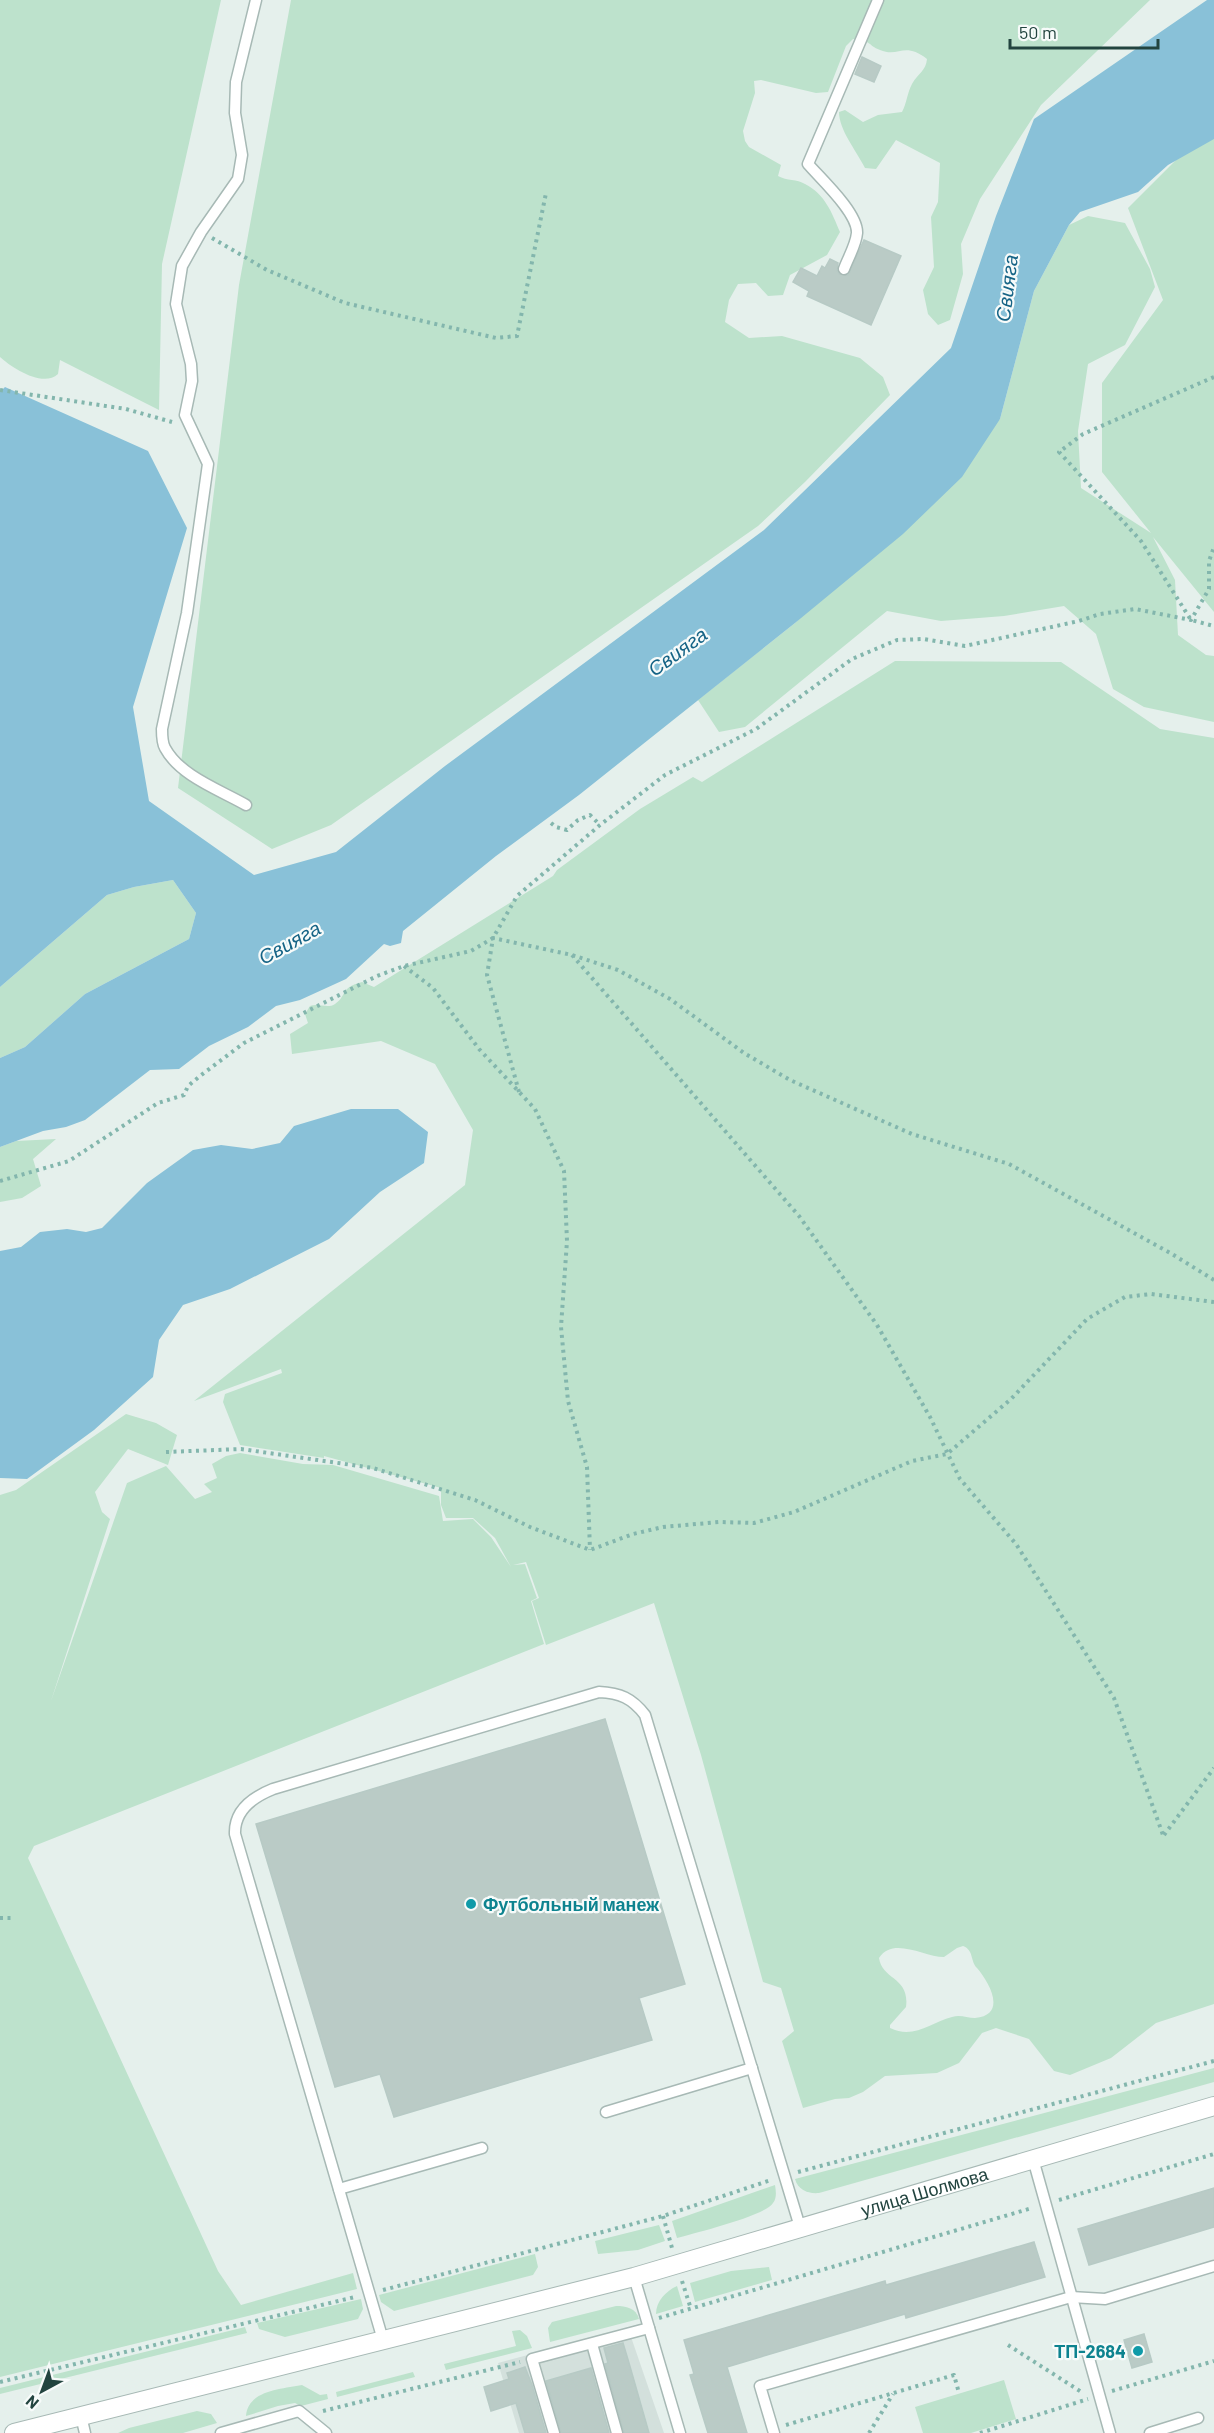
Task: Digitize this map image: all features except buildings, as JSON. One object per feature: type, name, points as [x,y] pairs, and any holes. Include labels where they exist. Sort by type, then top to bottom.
[{"type":"street","name":"улица Шолмова","points":[[14,2433],[83,2424],[383,2340],[634,2277],[1214,2106]]},
{"type":"lane","points":[[246,805],[193,775],[174,759],[163,746],[162,729],[187,613],[208,464],[185,415],[192,381],[191,364],[176,304],[182,266],[201,232],[238,179],[242,154],[236,113],[236,82],[256,0]]},
{"type":"lane","points":[[844,269],[857,236],[856,225],[844,205],[808,164],[878,0]]},
{"type":"lane","points":[[383,2340],[235,1833],[238,1816],[256,1796],[273,1788],[599,1692],[624,1696],[637,1705],[645,1715],[800,2228]]},
{"type":"lane","points":[[606,2112],[752,2068]]},
{"type":"lane","points":[[339,2189],[482,2148]]},
{"type":"lane","points":[[1033,2159],[1110,2433]]},
{"type":"lane","points":[[773,2431],[760,2386],[1071,2297],[1105,2299],[1214,2266]]},
{"type":"lane","points":[[634,2277],[680,2433]]},
{"type":"lane","points":[[554,2433],[532,2359],[592,2344],[648,2325]]},
{"type":"lane","points":[[592,2344],[617,2433]]},
{"type":"lane","points":[[221,2433],[235,2431],[299,2411],[326,2433]]},
{"type":"lane","points":[[1150,2433],[1198,2418]]},
{"type":"path","points":[[201,232],[267,270],[345,303],[496,338],[517,336],[546,193]]},
{"type":"path","points":[[1191,620],[1141,541],[1059,452],[1083,434],[1214,376]]},
{"type":"path","points":[[0,390],[126,409],[155,419],[188,425]]},
{"type":"path","points":[[1191,620],[1209,589],[1209,561],[1214,547]]},
{"type":"path","points":[[519,1092],[487,975],[492,938],[518,896],[600,825],[665,776],[756,729],[852,659],[897,640],[922,639],[965,646],[1068,624],[1100,614],[1135,609],[1214,626]]},
{"type":"path","points":[[551,823],[567,830],[578,820],[590,816],[600,825]]},
{"type":"path","points":[[0,1181],[69,1161],[158,1103],[184,1095],[188,1086],[244,1042],[377,976],[404,966],[471,951],[492,938],[572,955],[618,970],[670,999],[744,1053],[790,1080],[912,1134],[1009,1164],[1172,1254],[1214,1280]]},
{"type":"path","points":[[572,955],[799,1216],[877,1326],[930,1417],[960,1479],[1016,1544],[1114,1698],[1163,1835],[1214,1768]]},
{"type":"path","points":[[404,966],[432,988],[479,1049],[535,1109],[564,1171],[567,1241],[561,1327],[568,1401],[587,1467],[590,1550]]},
{"type":"path","points":[[166,1452],[241,1449],[373,1468],[475,1500],[530,1527],[590,1550],[633,1534],[663,1527],[719,1522],[754,1523],[794,1512],[912,1461],[947,1454],[1011,1399],[1087,1319],[1125,1297],[1151,1294],[1214,1302]]},
{"type":"path","points":[[0,1918],[13,1918]]},
{"type":"path","points":[[0,2382],[369,2293],[663,2216],[784,2176],[1214,2061]]},
{"type":"path","points":[[648,2325],[1214,2154]]},
{"type":"path","points":[[980,2433],[1092,2398],[1008,2345]]},
{"type":"path","points":[[309,2419],[314,2413],[532,2359]]},
{"type":"path","points":[[1099,2395],[1214,2361]]},
{"type":"path","points":[[773,2431],[954,2375],[959,2393]]},
{"type":"path","points":[[869,2433],[893,2393]]},
{"type":"shaded area","points":[[622,2330],[630,2334],[664,2433],[519,2433],[498,2363]]},
{"type":"green space","points":[[0,0],[221,0],[162,264],[159,410],[60,360],[58,374],[44,379],[20,371],[0,357]]},
{"type":"green space","points":[[291,0],[1150,0],[1041,105],[980,199],[961,244],[963,274],[950,320],[938,325],[928,314],[923,290],[934,267],[931,217],[938,202],[940,163],[896,140],[876,169],[865,168],[845,133],[839,112],[845,110],[863,122],[878,115],[902,112],[910,87],[925,66],[927,59],[913,51],[887,52],[867,42],[853,39],[846,46],[828,92],[816,93],[761,80],[754,81],[755,93],[743,131],[745,141],[749,147],[781,165],[778,176],[802,182],[818,193],[827,205],[840,232],[827,255],[790,275],[783,295],[768,296],[756,283],[738,284],[729,300],[725,322],[749,338],[782,336],[860,358],[883,377],[890,395],[805,482],[758,526],[331,825],[272,849],[178,788],[239,285]]},
{"type":"green space","points":[[1214,131],[1214,612],[1153,537],[1175,580],[1178,635],[1206,655],[1214,656],[1214,722],[1144,707],[1113,689],[1096,634],[1064,606],[1004,616],[941,621],[887,611],[745,727],[719,732],[698,700],[795,623],[1000,419],[1034,291],[1069,225],[1088,216],[1125,223],[1150,269],[1155,287],[1125,345],[1088,364],[1078,431],[1081,488],[1151,533],[1102,472],[1102,383],[1163,300],[1128,208],[1188,148]]},
{"type":"green space","points":[[895,661],[1061,662],[1160,729],[1214,738],[1214,2004],[1156,2023],[1111,2058],[1070,2075],[1054,2071],[1029,2039],[996,2028],[982,2033],[959,2063],[937,2073],[885,2076],[863,2092],[849,2098],[835,2099],[803,2108],[782,2041],[794,2031],[781,1988],[763,1982],[701,1755],[654,1603],[546,1645],[532,1601],[539,1598],[526,1562],[513,1565],[525,1564],[537,1598],[531,1601],[544,1644],[34,1846],[28,1858],[218,2271],[241,2305],[353,2273],[357,2289],[0,2377],[0,1495],[16,1490],[126,1414],[156,1423],[177,1435],[168,1465],[128,1449],[95,1492],[102,1512],[110,1519],[51,1701],[127,1483],[166,1466],[195,1499],[212,1492],[204,1484],[217,1478],[212,1464],[226,1456],[240,1453],[303,1464],[333,1465],[439,1496],[443,1521],[473,1519],[491,1537],[511,1567],[495,1538],[473,1518],[446,1518],[441,1505],[441,1488],[324,1456],[324,1458],[240,1445],[223,1402],[225,1394],[282,1373],[281,1369],[194,1401],[465,1185],[473,1130],[435,1064],[381,1041],[292,1054],[290,1034],[308,1023],[305,1014],[310,1006],[332,1005],[355,984],[362,982],[374,987],[553,876],[557,870],[640,809],[693,777],[702,782]],"holes":[[[963,1946],[990,1989],[993,1997],[991,2011],[985,2016],[975,2018],[955,2016],[915,2031],[907,2032],[890,2028],[890,2025],[906,2007],[906,1997],[900,1984],[885,1971],[879,1958],[885,1952],[900,1948],[944,1957],[957,1948]]]},
{"type":"green space","points":[[173,880],[196,913],[189,939],[85,994],[25,1047],[0,1058],[0,987],[107,895],[134,887]]},
{"type":"green space","points":[[56,1139],[33,1159],[41,1186],[22,1198],[0,1202],[0,1147],[16,1141]]},
{"type":"green space","points":[[1214,2068],[1214,2082],[819,2193],[804,2190],[798,2186],[795,2179]]},
{"type":"green space","points":[[775,2185],[775,2199],[767,2208],[744,2218],[677,2238],[672,2221]]},
{"type":"green space","points":[[659,2225],[665,2241],[638,2250],[598,2254],[595,2241]]},
{"type":"green space","points":[[535,2254],[538,2267],[533,2275],[394,2311],[381,2302],[379,2295]]},
{"type":"green space","points":[[769,2267],[772,2280],[695,2302],[690,2283],[731,2271]]},
{"type":"green space","points":[[677,2286],[683,2306],[656,2314],[662,2297]]},
{"type":"green space","points":[[361,2299],[363,2309],[358,2319],[285,2337],[259,2329],[257,2323]]},
{"type":"green space","points":[[616,2306],[630,2308],[636,2312],[639,2319],[550,2342],[548,2328],[552,2322]]},
{"type":"green space","points":[[245,2327],[247,2333],[0,2394],[0,2388]]},
{"type":"green space","points":[[520,2330],[527,2336],[532,2348],[446,2370],[444,2364],[516,2346],[512,2331]]},
{"type":"green space","points":[[413,2372],[415,2377],[337,2397],[336,2392]]},
{"type":"green space","points":[[1004,2380],[1016,2419],[971,2433],[923,2433],[915,2407]]},
{"type":"green space","points":[[302,2385],[320,2395],[327,2394],[328,2399],[301,2406],[295,2403],[278,2406],[246,2416],[248,2407],[259,2396],[267,2392]]},
{"type":"green space","points":[[197,2411],[211,2414],[217,2423],[183,2433],[118,2433],[129,2428]]},
{"type":"water","name":"Свияга","points":[[1207,0],[1214,0],[1214,139],[1168,165],[1138,192],[1080,212],[1069,225],[1034,291],[1000,419],[962,477],[903,534],[579,795],[496,856],[403,931],[401,943],[390,946],[384,944],[346,979],[300,1000],[276,1006],[248,1027],[209,1046],[179,1069],[150,1070],[85,1120],[66,1127],[43,1131],[0,1147],[0,1058],[25,1047],[85,994],[189,939],[196,913],[173,880],[134,887],[107,895],[0,987],[0,392],[5,387],[148,451],[187,528],[133,707],[149,801],[254,875],[336,852],[445,766],[764,530],[951,348],[996,216],[1034,119]]},
{"type":"water","points":[[351,1109],[398,1109],[428,1132],[424,1163],[380,1192],[329,1239],[230,1289],[183,1305],[159,1340],[153,1377],[94,1430],[27,1479],[0,1478],[0,1251],[21,1247],[40,1232],[67,1229],[86,1232],[102,1228],[147,1183],[193,1150],[221,1145],[252,1149],[280,1143],[294,1126]]},
{"type":"place","name":"Футбольный манеж","points":[[471,1904]]},
{"type":"place","name":"ТП-2684","points":[[1138,2351]]}]
